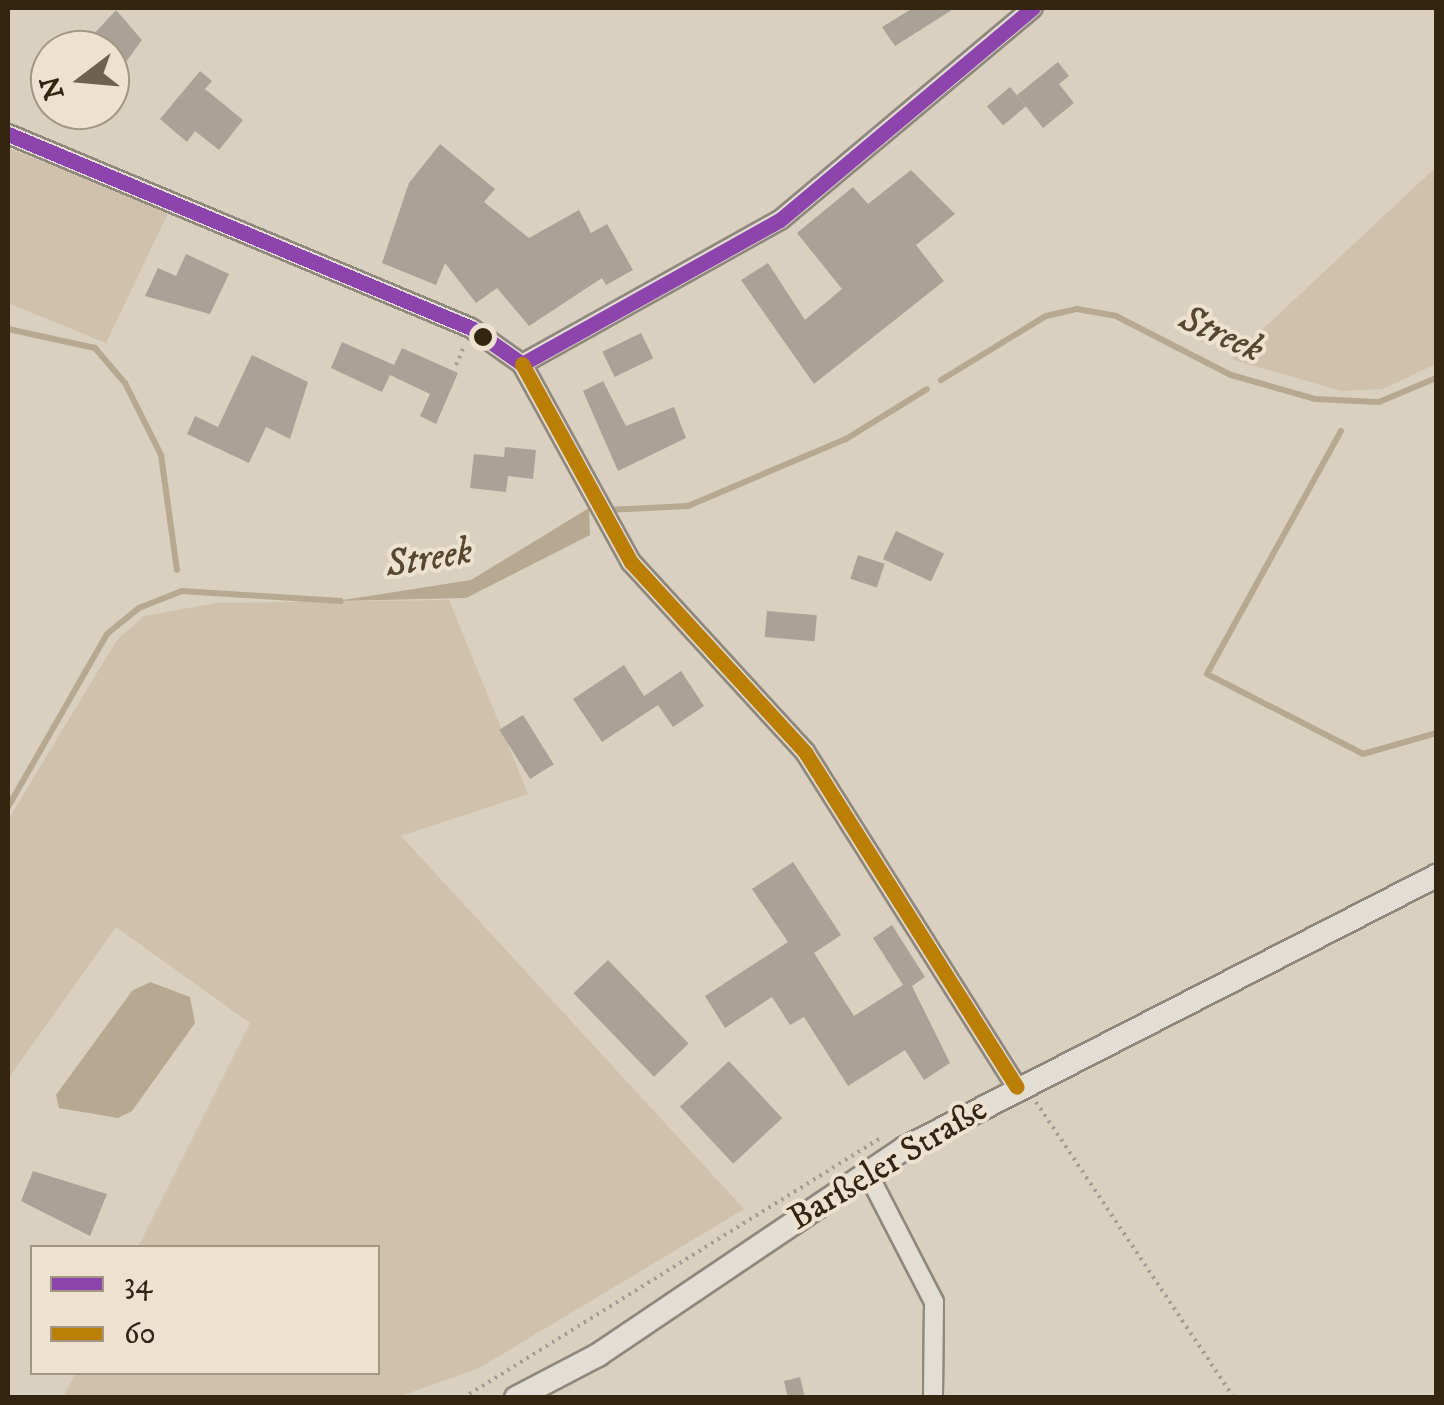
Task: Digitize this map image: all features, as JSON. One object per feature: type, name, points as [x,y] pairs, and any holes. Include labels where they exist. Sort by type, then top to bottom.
[{"type":"main road","name":"Barßeler Straße","points":[[516,1398],[598,1356],[866,1170],[1020,1086],[1436,876]]},
{"type":"street","points":[[522,364],[780,220],[1033,8]]},
{"type":"street","points":[[8,134],[471,328],[522,364],[607,522],[644,580],[831,788],[1020,1086]]},
{"type":"street","points":[[866,1170],[934,1302],[933,1398]]},
{"type":"path","points":[[1020,1086],[1234,1398]]},
{"type":"shaded area","points":[[8,148],[169,211],[106,343],[8,303]]},
{"type":"shaded area","points":[[1436,167],[1436,364],[1382,389],[1341,391],[1231,359]]},
{"type":"shaded area","name":"Streek","points":[[589,508],[590,535],[466,598],[337,601],[471,580]]},
{"type":"shaded area","points":[[449,600],[528,794],[401,836],[744,1209],[479,1368],[398,1397],[63,1397],[75,1375],[380,1375],[380,1245],[139,1245],[250,1023],[116,927],[8,1079],[8,820],[117,640],[144,616],[216,603]]},
{"type":"shaded area","points":[[150,982],[190,997],[195,1023],[132,1111],[118,1118],[59,1108],[56,1095],[132,991]]},
{"type":"building","points":[[913,8],[955,8],[895,46],[882,27]]},
{"type":"building","points":[[116,10],[142,40],[130,56],[130,30],[98,30]]},
{"type":"building","points":[[1058,62],[1069,76],[1059,84],[1074,103],[1043,128],[1017,95]]},
{"type":"building","points":[[200,71],[212,81],[205,89],[243,120],[219,150],[195,131],[187,142],[160,119]]},
{"type":"building","points":[[1010,87],[1026,106],[1003,125],[987,106]]},
{"type":"building","points":[[440,144],[495,189],[484,202],[529,238],[579,210],[591,233],[607,224],[633,270],[606,285],[602,278],[529,326],[497,288],[476,303],[445,263],[436,285],[382,263],[409,183]]},
{"type":"building","points":[[911,170],[955,214],[916,245],[944,281],[814,384],[741,280],[768,263],[805,320],[842,289],[797,233],[853,187],[868,204]]},
{"type":"building","points":[[186,254],[229,274],[210,314],[145,296],[158,268],[176,276]]},
{"type":"building","points":[[641,333],[653,358],[615,377],[602,352]]},
{"type":"building","points":[[342,342],[394,365],[402,348],[458,373],[436,424],[420,416],[430,394],[390,375],[382,392],[331,368]]},
{"type":"building","points":[[252,355],[308,382],[290,439],[266,427],[249,463],[187,434],[195,416],[218,427]]},
{"type":"building","points":[[603,381],[626,426],[674,407],[686,438],[618,471],[583,391]]},
{"type":"building","points":[[505,447],[536,450],[533,479],[508,476],[506,492],[470,488],[474,454],[504,457]]},
{"type":"building","points":[[896,531],[944,553],[931,581],[883,559]]},
{"type":"building","points":[[858,555],[885,564],[877,587],[850,579]]},
{"type":"building","points":[[767,611],[817,615],[815,641],[765,637]]},
{"type":"building","points":[[624,665],[644,696],[681,671],[704,706],[673,727],[658,705],[602,742],[573,699]]},
{"type":"building","points":[[523,715],[554,764],[530,779],[499,730]]},
{"type":"building","points":[[793,862],[841,935],[814,953],[854,1016],[903,985],[873,938],[892,925],[925,977],[912,986],[950,1063],[924,1080],[905,1050],[848,1086],[804,1017],[790,1025],[772,997],[725,1028],[705,996],[788,942],[752,889]]},
{"type":"building","points":[[608,960],[689,1043],[654,1077],[573,993]]},
{"type":"building","points":[[729,1061],[782,1118],[733,1164],[680,1107]]},
{"type":"building","points":[[33,1171],[107,1194],[90,1236],[21,1201]]},
{"type":"building","points":[[800,1377],[805,1398],[788,1398],[784,1381]]},
{"type":"waterway","name":"Streek","points":[[941,380],[1046,316],[1077,309],[1116,316],[1231,375],[1315,399],[1379,402],[1436,378]]},
{"type":"waterway","points":[[8,329],[95,348],[125,383],[161,455],[177,570]]},
{"type":"waterway","name":"Streek","points":[[607,510],[688,506],[846,439],[927,389]]},
{"type":"waterway","points":[[1341,431],[1207,674],[1363,754],[1436,733]]},
{"type":"waterway","name":"Streek","points":[[8,807],[107,634],[139,608],[182,591],[341,601]]},
{"type":"transit line","name":"34","points":[[8,134],[471,328],[522,364],[780,220],[1033,8]]},
{"type":"transit line","name":"60","points":[[522,364],[631,562],[805,752],[1017,1087]]}]
